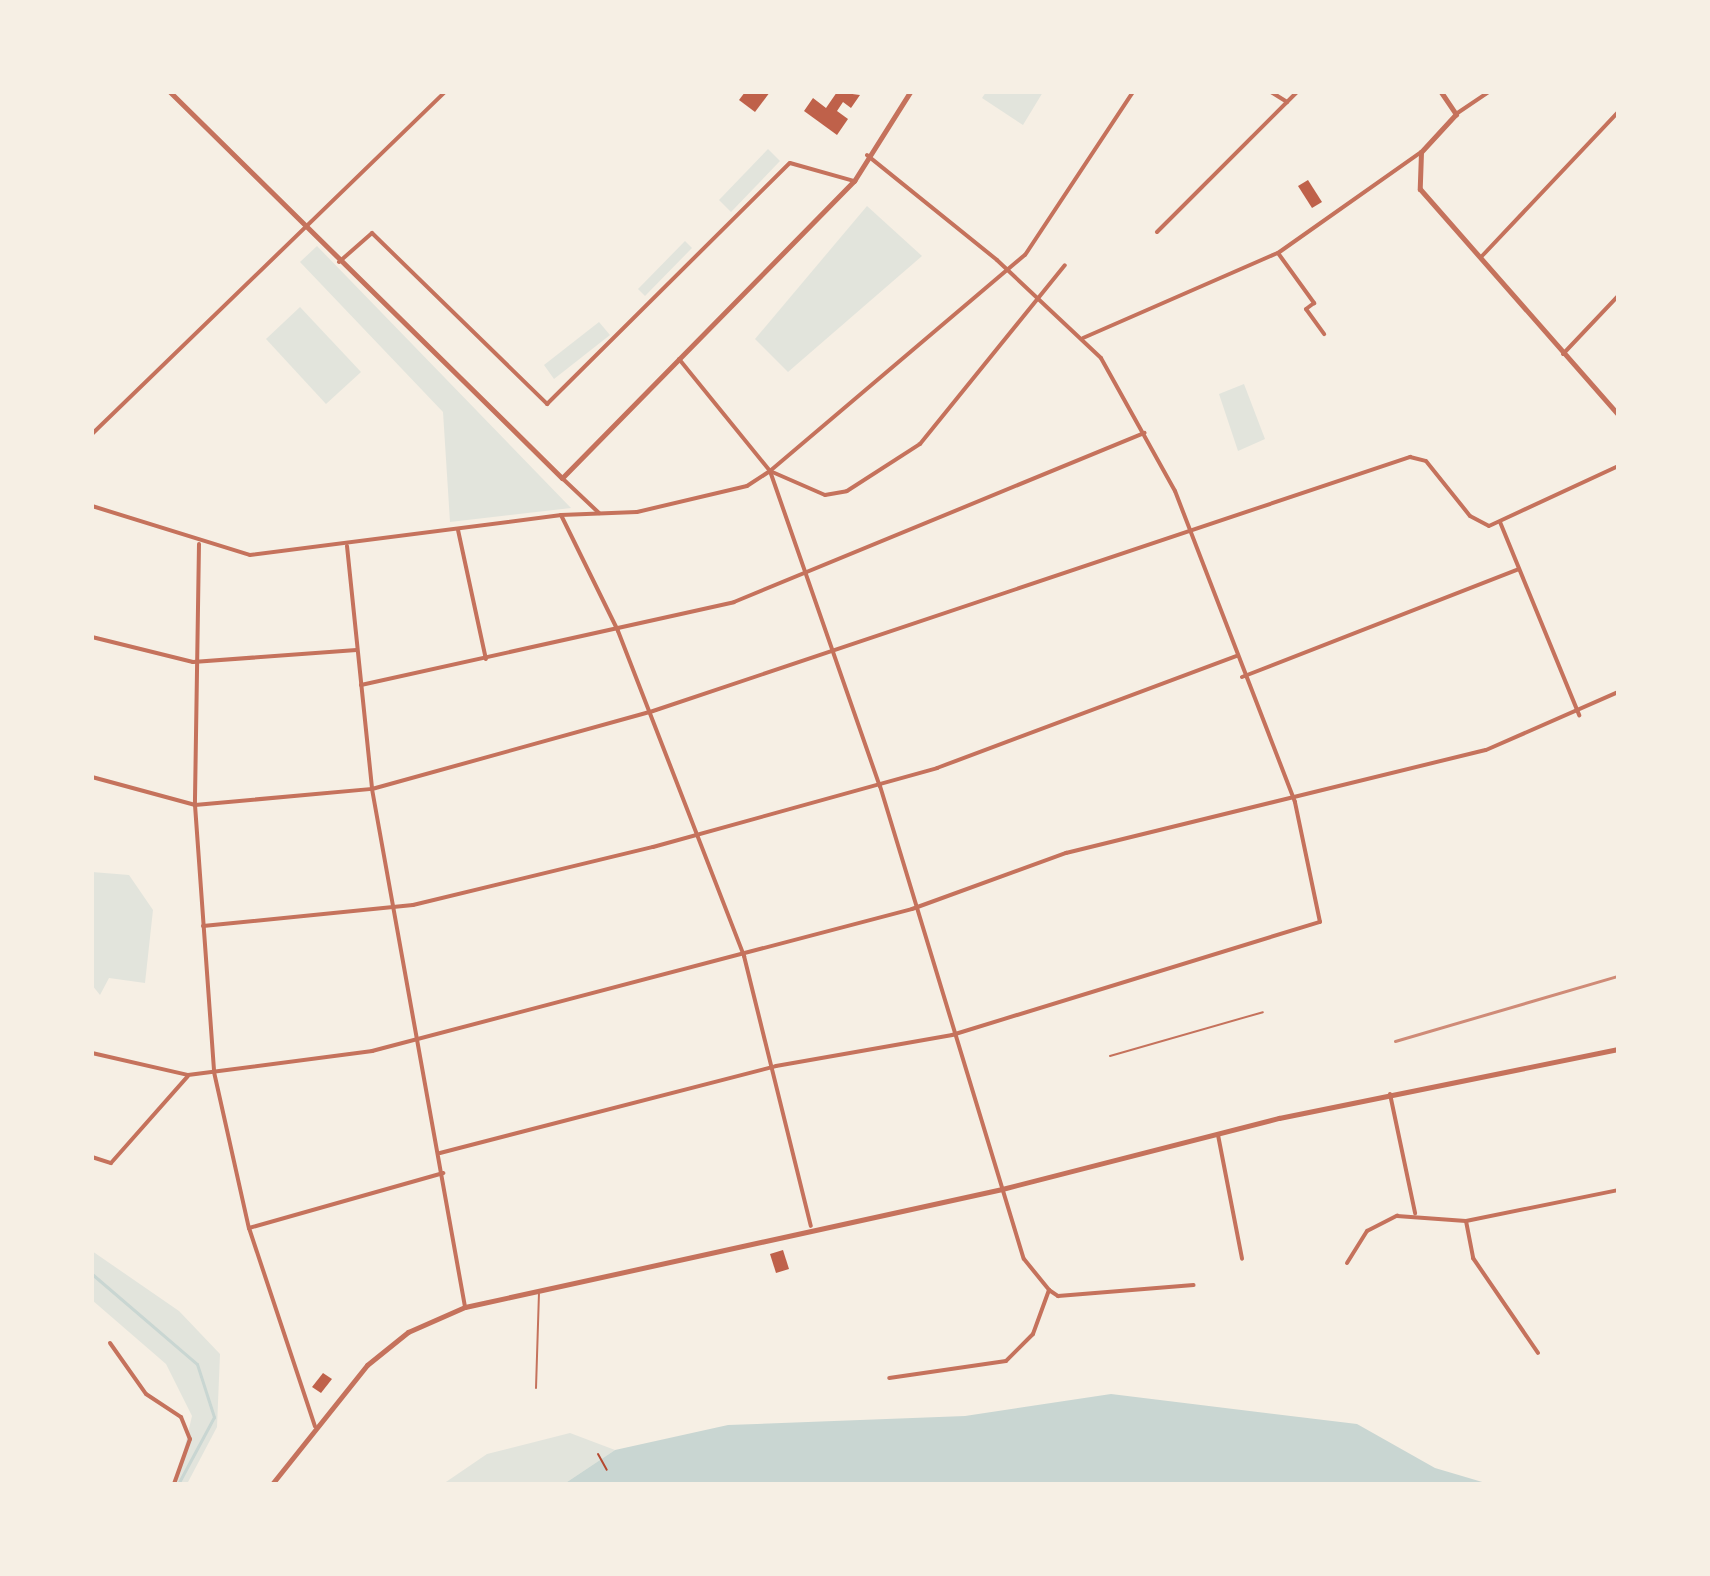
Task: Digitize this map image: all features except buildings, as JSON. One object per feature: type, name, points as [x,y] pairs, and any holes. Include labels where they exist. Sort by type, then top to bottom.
[{"type":"street","points":[[170,92],[303,227],[601,514]]},
{"type":"street","points":[[92,434],[445,92]]},
{"type":"street","points":[[562,478],[854,181],[867,155],[910,92]]},
{"type":"street","points":[[92,506],[199,544],[250,555],[347,546],[561,515],[601,514],[710,496],[770,471],[1037,241],[1133,92]]},
{"type":"street","points":[[1271,92],[1287,102]]},
{"type":"street","points":[[1157,232],[1297,92]]},
{"type":"street","points":[[1441,92],[1456,114]]},
{"type":"street","points":[[1083,338],[1278,253],[1421,152],[1456,114],[1489,92]]},
{"type":"street","points":[[1482,256],[1618,112]]},
{"type":"street","points":[[1421,152],[1420,189],[1618,414]]},
{"type":"street","points":[[440,1153],[768,1071],[952,1035],[1320,922],[1295,802],[1242,677],[1238,655],[1189,532],[1145,433],[1083,338],[1037,302],[1005,267],[867,155]]},
{"type":"street","points":[[339,262],[372,233],[547,404],[790,163],[854,181]]},
{"type":"street","points":[[1278,253],[1314,303],[1306,309],[1324,334]]},
{"type":"street","points":[[770,471],[825,495],[899,464],[1065,265]]},
{"type":"street","points":[[1563,354],[1618,296]]},
{"type":"street","points":[[679,358],[770,471],[802,575],[834,652],[880,786],[912,909],[1024,1259],[1049,1290],[1058,1296],[1194,1285]]},
{"type":"street","points":[[361,685],[618,631],[802,575],[1145,433]]},
{"type":"street","points":[[92,777],[195,805],[372,789],[650,712],[1415,457],[1478,524],[1500,522],[1618,466]]},
{"type":"street","points":[[561,515],[618,631],[694,835],[744,956],[768,1071],[811,1226]]},
{"type":"street","points":[[1500,522],[1579,715]]},
{"type":"street","points":[[458,530],[486,659]]},
{"type":"street","points":[[199,544],[193,662],[195,805],[214,1072],[249,1228],[315,1426]]},
{"type":"street","points":[[347,546],[372,789],[422,1038],[465,1307]]},
{"type":"street","points":[[1242,677],[1519,569]]},
{"type":"street","points":[[92,637],[193,662],[357,650]]},
{"type":"street","points":[[203,926],[394,907],[694,835],[880,786],[1238,655]]},
{"type":"street","points":[[92,1053],[188,1075],[422,1038],[744,956],[912,909],[1066,853],[1295,802],[1486,750],[1579,715],[1618,692]]},
{"type":"street","points":[[272,1484],[315,1426],[377,1357],[408,1332],[465,1307],[811,1226],[1002,1189],[1390,1094],[1618,1049]]},
{"type":"street","points":[[92,1157],[111,1163],[188,1075]]},
{"type":"street","points":[[1390,1094],[1415,1214]]},
{"type":"street","points":[[1218,1135],[1242,1259]]},
{"type":"street","points":[[249,1228],[443,1173]]},
{"type":"street","points":[[1347,1263],[1372,1227],[1415,1214],[1442,1223],[1466,1221],[1618,1190]]},
{"type":"street","points":[[1466,1221],[1473,1258],[1538,1353]]},
{"type":"street","points":[[889,1378],[1006,1361],[1033,1334],[1049,1290]]},
{"type":"street","points":[[110,1343],[146,1394],[181,1417],[190,1439],[174,1484]]},
{"type":"lane","points":[[1110,1056],[1263,1012]]},
{"type":"lane","points":[[536,1388],[538,1289]]},
{"type":"path","points":[[598,1454],[607,1470]]},
{"type":"shaded area","points":[[986,92],[1043,92],[1023,125],[982,98]]},
{"type":"shaded area","points":[[768,149],[780,161],[731,212],[719,200]]},
{"type":"shaded area","points":[[867,206],[922,256],[788,372],[755,339]]},
{"type":"shaded area","points":[[685,241],[692,248],[645,296],[638,289]]},
{"type":"shaded area","points":[[317,246],[571,508],[450,522],[443,412],[300,262]]},
{"type":"shaded area","points":[[300,307],[361,372],[326,404],[266,339]]},
{"type":"shaded area","points":[[599,322],[610,335],[554,379],[544,365]]},
{"type":"shaded area","points":[[1244,384],[1265,439],[1238,451],[1219,394]]},
{"type":"shaded area","points":[[92,872],[129,875],[153,910],[145,983],[109,978],[100,995],[92,985]]},
{"type":"shaded area","points":[[92,1251],[179,1311],[220,1354],[217,1427],[187,1484],[176,1484],[192,1416],[166,1364],[92,1300]]},
{"type":"shaded area","points":[[1111,1394],[1357,1424],[1435,1468],[1489,1484],[564,1484],[615,1450],[728,1425],[965,1416]]},
{"type":"shaded area","points":[[570,1433],[615,1450],[564,1484],[443,1484],[487,1454]]},
{"type":"waterway","points":[[92,1274],[197,1364],[214,1417],[178,1484]]},
{"type":"railway","points":[[1395,1041],[1618,976]]}]
